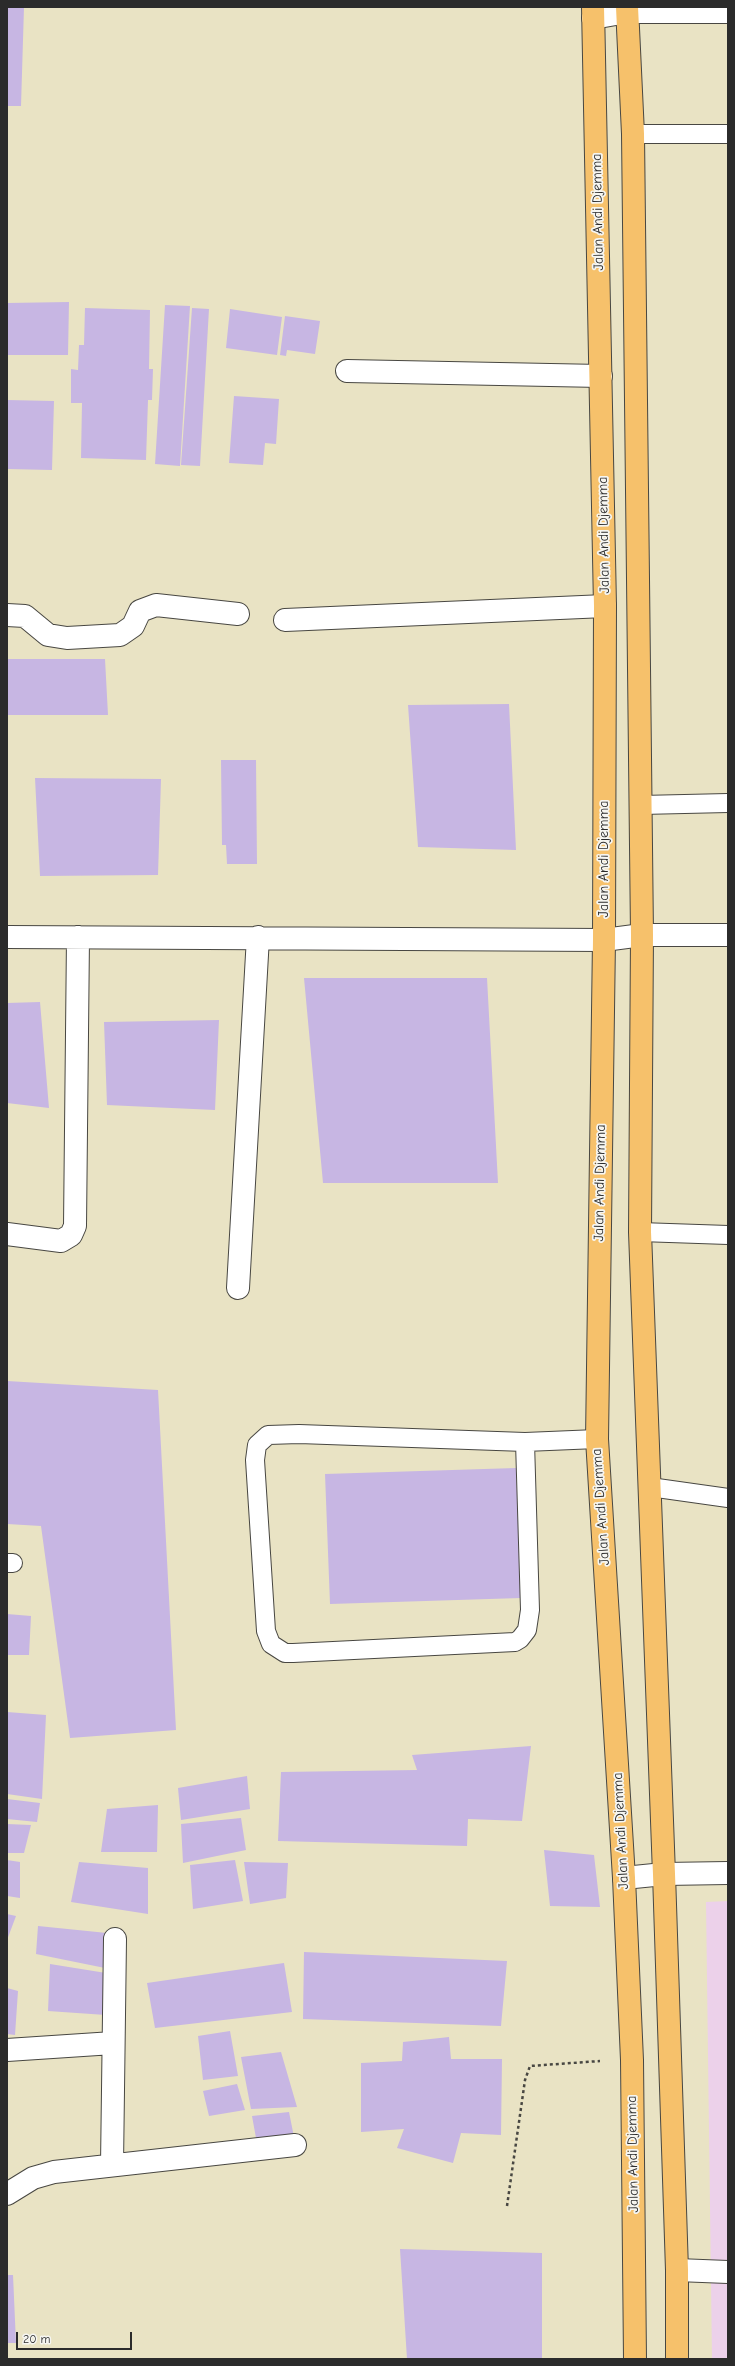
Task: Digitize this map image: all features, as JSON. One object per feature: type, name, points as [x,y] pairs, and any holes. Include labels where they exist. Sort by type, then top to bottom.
[{"type":"highway","points":[[627,9],[633,134],[642,935],[640,1232],[664,1874],[677,2270],[677,2359]]},
{"type":"highway","name":"Jalan Andi Djemma","points":[[593,12],[606,606],[604,940],[596,1439],[624,1878],[632,2060],[635,2359]]},
{"type":"street","points":[[593,12],[627,9],[728,12]]},
{"type":"street","points":[[348,370],[601,376]]},
{"type":"street","points":[[7,615],[25,616],[48,635],[68,638],[120,635],[132,626],[140,611],[156,605],[238,614]]},
{"type":"street","points":[[285,620],[606,606]]},
{"type":"street","points":[[7,937],[258,937],[604,940],[642,935],[728,935]]},
{"type":"street","points":[[7,1234],[61,1241],[71,1235],[75,1226],[78,937]]},
{"type":"street","points":[[238,1288],[258,937]]},
{"type":"street","points":[[624,1878],[664,1874],[728,1873]]},
{"type":"street","points":[[112,2165],[115,1939]]},
{"type":"street","points":[[7,2050],[113,2043]]},
{"type":"street","points":[[7,2194],[42,2174],[295,2145]]},
{"type":"street","points":[[677,2270],[728,2272]]},
{"type":"lane","points":[[633,134],[728,134]]},
{"type":"lane","points":[[640,805],[728,803]]},
{"type":"lane","points":[[640,1232],[728,1236]]},
{"type":"lane","points":[[525,1442],[530,1610],[527,1630],[520,1639],[515,1642],[294,1653],[285,1653],[271,1644],[266,1632],[255,1460],[258,1445],[262,1440],[277,1434],[525,1442],[596,1439]]},
{"type":"lane","points":[[650,1486],[728,1498]]},
{"type":"path","points":[[507,2206],[525,2080],[530,2066],[632,2060]]},
{"type":"shaded area","points":[[728,1901],[728,2359],[712,2359],[706,1902]]},
{"type":"building","points":[[7,7],[24,7],[21,106],[7,106]]},
{"type":"building","points":[[69,302],[68,355],[7,355],[7,303]]},
{"type":"building","points":[[165,305],[190,306],[180,466],[155,464]]},
{"type":"building","points":[[85,308],[150,310],[149,369],[153,369],[152,400],[148,400],[146,460],[81,458],[82,403],[71,403],[71,369],[78,370],[79,345],[84,345]]},
{"type":"building","points":[[192,308],[209,309],[200,466],[181,465]]},
{"type":"building","points":[[230,309],[282,317],[277,355],[226,348]]},
{"type":"building","points":[[285,316],[320,321],[315,354],[287,350],[286,356],[280,355]]},
{"type":"building","points":[[234,396],[279,399],[276,444],[265,443],[263,465],[229,463]]},
{"type":"building","points":[[7,400],[54,401],[52,470],[7,469]]},
{"type":"building","points":[[7,659],[105,659],[108,715],[7,715]]},
{"type":"building","points":[[509,704],[516,850],[418,847],[408,705]]},
{"type":"building","points":[[221,760],[256,760],[257,864],[227,864],[226,845],[222,845]]},
{"type":"building","points":[[35,778],[161,779],[158,875],[40,876]]},
{"type":"building","points":[[304,978],[487,978],[498,1183],[323,1183]]},
{"type":"building","points":[[40,1002],[49,1108],[7,1103],[7,1003]]},
{"type":"building","points":[[219,1020],[215,1110],[107,1105],[104,1022]]},
{"type":"building","points":[[7,1381],[158,1390],[176,1730],[70,1738],[41,1526],[7,1524]]},
{"type":"building","points":[[516,1468],[521,1598],[330,1604],[325,1474]]},
{"type":"building","points":[[7,1614],[31,1616],[29,1655],[7,1655]]},
{"type":"building","points":[[7,1712],[46,1715],[42,1799],[7,1794]]},
{"type":"building","points":[[531,1746],[522,1821],[468,1819],[467,1846],[278,1841],[281,1772],[417,1770],[412,1755]]},
{"type":"building","points":[[247,1776],[250,1809],[181,1820],[178,1788]]},
{"type":"building","points":[[7,1799],[40,1803],[37,1822],[7,1819]]},
{"type":"building","points":[[158,1805],[157,1852],[101,1852],[107,1809]]},
{"type":"building","points":[[241,1818],[246,1850],[183,1863],[181,1824]]},
{"type":"building","points":[[7,1824],[31,1825],[24,1853],[7,1853]]},
{"type":"building","points":[[544,1850],[594,1855],[600,1907],[550,1906]]},
{"type":"building","points":[[7,1860],[20,1862],[20,1898],[7,1896]]},
{"type":"building","points":[[235,1860],[243,1901],[193,1909],[190,1865]]},
{"type":"building","points":[[79,1862],[148,1868],[148,1914],[71,1902]]},
{"type":"building","points":[[244,1862],[288,1863],[286,1898],[250,1904]]},
{"type":"building","points":[[7,1914],[16,1916],[7,1940]]},
{"type":"building","points":[[38,1926],[107,1933],[105,1968],[36,1954]]},
{"type":"building","points":[[304,1952],[507,1961],[501,2026],[303,2019]]},
{"type":"building","points":[[284,1963],[292,2012],[155,2028],[147,1983]]},
{"type":"building","points":[[50,1964],[106,1973],[106,2015],[48,2011]]},
{"type":"building","points":[[7,1988],[18,1991],[15,2035],[7,2034]]},
{"type":"building","points":[[230,2031],[238,2076],[203,2080],[198,2036]]},
{"type":"building","points":[[449,2037],[451,2059],[502,2059],[501,2135],[461,2133],[453,2163],[397,2148],[404,2129],[361,2132],[361,2063],[402,2061],[403,2042]]},
{"type":"building","points":[[281,2052],[297,2107],[251,2109],[241,2057]]},
{"type":"building","points":[[237,2084],[245,2110],[209,2116],[203,2091]]},
{"type":"building","points":[[289,2112],[294,2137],[256,2138],[252,2116]]},
{"type":"building","points":[[400,2249],[542,2253],[542,2359],[407,2359]]},
{"type":"building","points":[[7,2275],[13,2275],[16,2343],[7,2343]]}]
